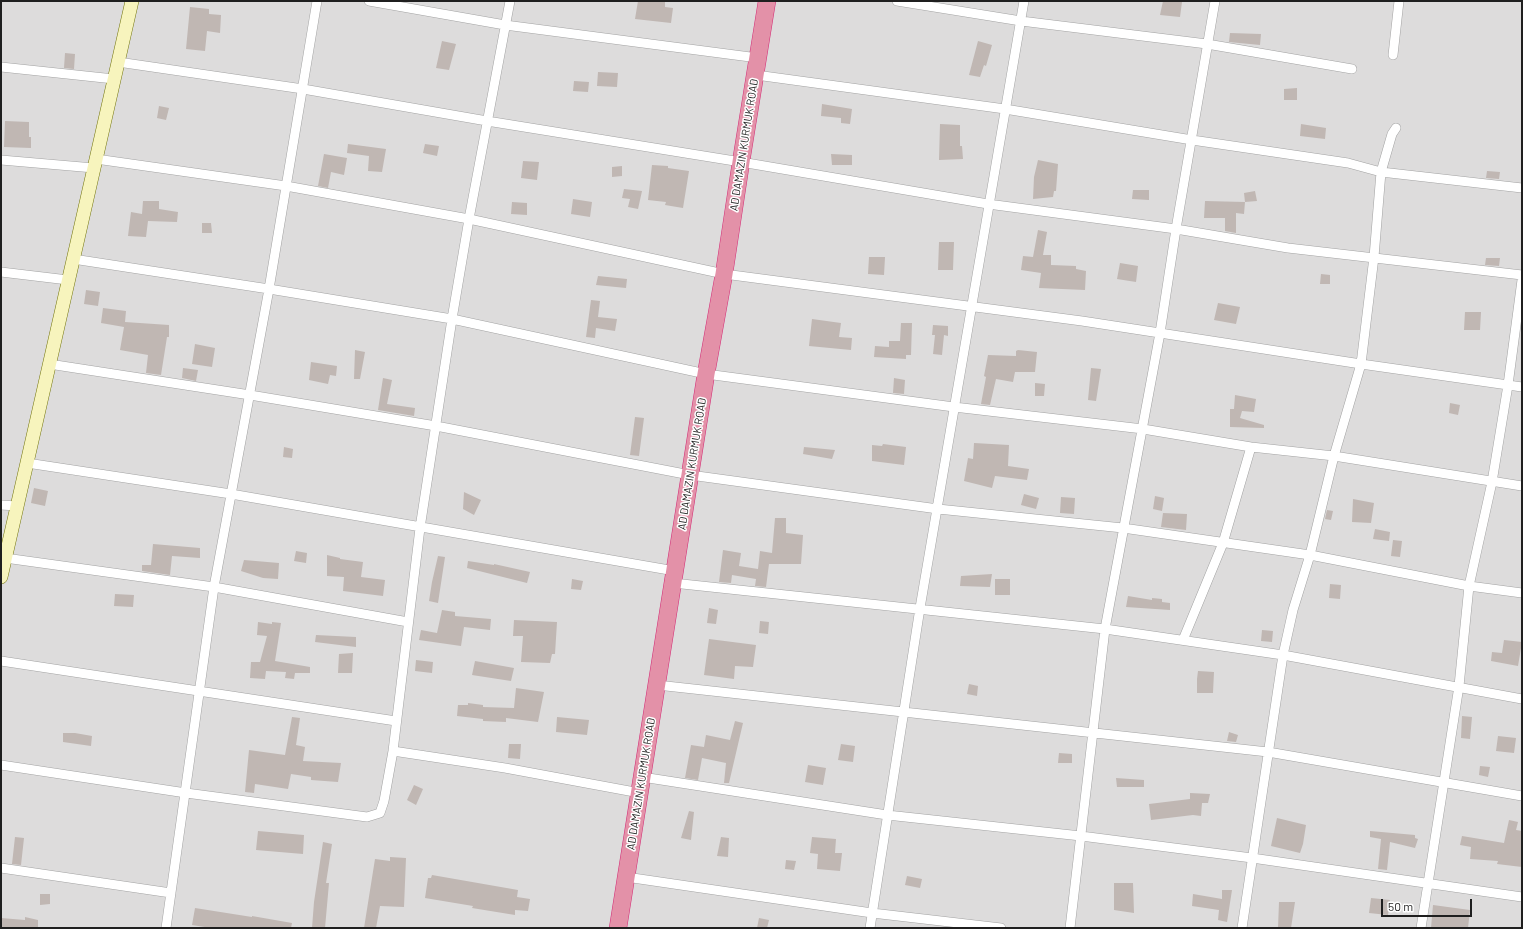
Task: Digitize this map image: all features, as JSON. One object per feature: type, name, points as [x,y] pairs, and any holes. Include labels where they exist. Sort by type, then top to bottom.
[{"type":"highway","name":"AD DAMAZIN KURMUK ROAD","points":[[618,928],[767,1]]},
{"type":"street","points":[[1,577],[132,1]]},
{"type":"street","points":[[166,928],[214,587],[269,289],[317,1]]},
{"type":"street","points":[[369,1],[505,25],[758,58]]},
{"type":"street","points":[[1,765],[186,793],[367,817],[380,813],[384,801],[393,751],[420,528],[452,320],[469,219],[510,1]]},
{"type":"street","points":[[897,1],[1021,21],[1207,44],[1352,69]]},
{"type":"street","points":[[870,928],[920,608],[938,509],[988,204],[1024,1]]},
{"type":"street","points":[[1070,928],[1105,629],[1160,333],[1176,229],[1215,1]]},
{"type":"street","points":[[1393,55],[1399,1]]},
{"type":"street","points":[[118,62],[303,89],[988,204],[1176,229],[1288,248],[1522,275]]},
{"type":"street","points":[[1,67],[114,79]]},
{"type":"street","points":[[756,75],[1005,110],[1348,163],[1381,172],[1522,188]]},
{"type":"street","points":[[1242,928],[1283,655],[1293,610],[1310,555],[1334,456],[1361,364],[1374,258],[1381,172],[1392,134],[1396,128]]},
{"type":"street","points":[[1,160],[95,164],[286,186],[469,219],[724,274],[971,306],[1522,387]]},
{"type":"street","points":[[73,260],[269,289],[452,320],[706,374],[954,408],[1143,429],[1251,447],[1334,456],[1522,486]]},
{"type":"street","points":[[1,272],[68,280]]},
{"type":"street","points":[[1421,928],[1459,686],[1469,586],[1492,482],[1508,385],[1522,280]]},
{"type":"street","points":[[49,364],[436,426],[690,475],[938,509],[1123,528],[1310,555],[1469,586],[1522,593]]},
{"type":"street","points":[[1183,640],[1223,543],[1251,447]]},
{"type":"street","points":[[27,463],[231,494],[420,528],[674,577],[920,608],[1105,629],[1183,640],[1283,655],[1459,686],[1522,699]]},
{"type":"street","points":[[1,505],[17,506]]},
{"type":"street","points":[[5,558],[214,587],[408,622]]},
{"type":"street","points":[[1,661],[396,721]]},
{"type":"street","points":[[656,685],[1268,752],[1522,796]]},
{"type":"street","points":[[393,751],[505,768],[641,785],[887,815],[1080,836],[1252,858],[1522,897]]},
{"type":"street","points":[[1,868],[171,894]]},
{"type":"street","points":[[626,877],[872,913],[1001,928]]},
{"type":"shaded area","points":[[1,1],[1522,1],[1522,928],[1,928]]},
{"type":"building","points":[[638,1],[665,1],[665,7],[673,8],[671,23],[635,19]]},
{"type":"building","points":[[1163,1],[1182,2],[1180,17],[1160,15]]},
{"type":"building","points":[[190,7],[209,9],[209,14],[221,15],[220,33],[207,31],[205,51],[186,49]]},
{"type":"building","points":[[1230,33],[1261,34],[1260,45],[1229,42]]},
{"type":"building","points":[[442,41],[456,44],[449,70],[436,68]]},
{"type":"building","points":[[978,41],[992,45],[986,66],[984,65],[980,77],[969,75]]},
{"type":"building","points":[[65,53],[75,54],[74,69],[64,68]]},
{"type":"building","points":[[598,72],[618,73],[617,87],[597,86]]},
{"type":"building","points":[[574,81],[589,82],[588,92],[573,91]]},
{"type":"building","points":[[1297,88],[1297,100],[1284,100],[1284,89]]},
{"type":"building","points":[[822,104],[852,109],[850,124],[841,123],[841,118],[821,116]]},
{"type":"building","points":[[159,106],[169,108],[166,120],[157,118]]},
{"type":"building","points":[[5,121],[29,122],[31,148],[4,147]]},
{"type":"building","points":[[940,124],[960,125],[960,146],[962,146],[963,159],[939,160]]},
{"type":"building","points":[[1301,124],[1326,128],[1325,139],[1300,136]]},
{"type":"building","points":[[348,144],[386,149],[382,172],[368,171],[369,156],[347,153]]},
{"type":"building","points":[[425,144],[439,146],[437,156],[423,153]]},
{"type":"building","points":[[324,154],[347,158],[344,175],[331,172],[328,188],[318,186]]},
{"type":"building","points":[[831,154],[852,155],[852,165],[832,165]]},
{"type":"building","points":[[1038,160],[1058,164],[1056,191],[1054,191],[1053,197],[1033,199],[1034,177]]},
{"type":"building","points":[[523,161],[539,162],[537,180],[521,178]]},
{"type":"building","points":[[652,165],[668,166],[668,168],[689,171],[683,208],[665,205],[666,202],[648,200]]},
{"type":"building","points":[[622,166],[622,176],[612,177],[612,167]]},
{"type":"building","points":[[1487,171],[1500,172],[1499,179],[1486,178]]},
{"type":"building","points":[[624,189],[642,191],[638,209],[628,207],[630,199],[622,198]]},
{"type":"building","points":[[1133,190],[1149,190],[1149,200],[1132,199]]},
{"type":"building","points":[[1255,191],[1257,201],[1245,202],[1244,193]]},
{"type":"building","points":[[573,199],[592,202],[590,217],[571,214]]},
{"type":"building","points":[[143,201],[159,201],[159,209],[178,212],[177,222],[148,221],[146,237],[128,236],[131,212],[142,214]]},
{"type":"building","points":[[1205,201],[1245,202],[1244,214],[1236,213],[1236,233],[1225,231],[1225,218],[1204,218]]},
{"type":"building","points":[[512,202],[527,203],[527,215],[511,214]]},
{"type":"building","points":[[202,223],[211,223],[212,233],[202,233]]},
{"type":"building","points":[[1038,230],[1047,232],[1043,255],[1051,255],[1051,265],[1076,266],[1076,269],[1086,271],[1085,290],[1039,288],[1041,273],[1021,270],[1023,256],[1033,257]]},
{"type":"building","points":[[939,242],[954,242],[953,270],[938,270]]},
{"type":"building","points":[[869,257],[885,257],[884,275],[868,274]]},
{"type":"building","points":[[1486,258],[1500,258],[1499,266],[1485,265]]},
{"type":"building","points":[[1120,263],[1138,266],[1136,282],[1117,279]]},
{"type":"building","points":[[1321,274],[1330,275],[1330,284],[1320,284]]},
{"type":"building","points":[[598,276],[627,279],[626,288],[596,285]]},
{"type":"building","points":[[86,290],[100,292],[98,306],[84,304]]},
{"type":"building","points":[[591,300],[600,301],[598,317],[617,319],[615,331],[596,328],[595,338],[586,337]]},
{"type":"building","points":[[1218,303],[1240,307],[1236,324],[1214,320]]},
{"type":"building","points":[[103,308],[126,311],[125,322],[169,325],[169,337],[167,337],[161,375],[146,373],[148,355],[120,350],[124,327],[101,323]]},
{"type":"building","points":[[1465,312],[1481,312],[1480,330],[1464,330]]},
{"type":"building","points":[[812,319],[841,323],[839,337],[852,338],[851,350],[809,346]]},
{"type":"building","points":[[901,323],[912,323],[911,355],[906,355],[906,359],[874,357],[875,346],[889,347],[889,341],[900,341]]},
{"type":"building","points":[[933,325],[948,326],[948,336],[944,335],[942,355],[933,354],[935,335],[932,335]]},
{"type":"building","points":[[195,344],[215,348],[212,367],[192,364]]},
{"type":"building","points":[[355,350],[365,352],[360,379],[354,379]]},
{"type":"building","points":[[1016,351],[1037,352],[1035,372],[1015,372],[1013,382],[996,379],[990,405],[981,404],[988,355],[1016,356]]},
{"type":"building","points":[[311,362],[337,366],[336,376],[330,375],[328,384],[309,380]]},
{"type":"building","points":[[183,368],[198,370],[196,381],[182,378]]},
{"type":"building","points":[[1091,368],[1101,369],[1096,401],[1088,400]]},
{"type":"building","points":[[383,378],[392,380],[387,404],[415,408],[414,416],[378,410]]},
{"type":"building","points":[[894,378],[905,380],[904,394],[893,393]]},
{"type":"building","points":[[1035,383],[1045,384],[1044,396],[1035,396]]},
{"type":"building","points":[[1235,395],[1256,399],[1254,412],[1242,411],[1240,418],[1264,425],[1264,428],[1230,427],[1230,409],[1234,409]]},
{"type":"building","points":[[1450,403],[1460,405],[1458,415],[1449,413]]},
{"type":"building","points":[[635,417],[644,418],[639,456],[630,455]]},
{"type":"building","points":[[974,443],[1009,445],[1008,466],[1029,469],[1027,480],[995,476],[992,488],[964,481],[968,458],[973,459]]},
{"type":"building","points":[[883,444],[906,447],[904,465],[872,461],[872,445],[882,446]]},
{"type":"building","points":[[284,447],[293,449],[292,458],[283,457]]},
{"type":"building","points":[[804,447],[835,450],[832,459],[803,454]]},
{"type":"building","points":[[34,488],[48,491],[45,506],[31,503]]},
{"type":"building","points":[[464,492],[481,500],[474,515],[463,509]]},
{"type":"building","points":[[1024,494],[1039,498],[1036,509],[1021,505]]},
{"type":"building","points":[[1155,496],[1164,498],[1162,511],[1153,509]]},
{"type":"building","points":[[1061,497],[1075,498],[1074,514],[1060,513]]},
{"type":"building","points":[[1353,499],[1374,503],[1371,523],[1352,522]]},
{"type":"building","points":[[1327,510],[1333,511],[1331,520],[1325,519]]},
{"type":"building","points":[[1163,513],[1187,514],[1186,530],[1161,527]]},
{"type":"building","points":[[775,518],[786,518],[786,533],[803,535],[801,564],[769,564],[766,587],[755,586],[756,579],[732,575],[731,583],[719,582],[723,550],[741,553],[739,566],[758,569],[760,551],[772,553]]},
{"type":"building","points":[[1375,529],[1390,532],[1389,541],[1373,539]]},
{"type":"building","points":[[1393,540],[1402,541],[1400,557],[1391,556]]},
{"type":"building","points":[[153,544],[200,548],[200,558],[172,556],[170,575],[142,571],[142,565],[151,565]]},
{"type":"building","points":[[296,551],[307,553],[306,563],[294,561]]},
{"type":"building","points":[[327,555],[340,559],[363,562],[361,577],[385,580],[383,596],[343,591],[344,577],[327,576]]},
{"type":"building","points":[[438,556],[445,557],[438,603],[429,601]]},
{"type":"building","points":[[244,560],[279,563],[278,579],[263,578],[241,571]]},
{"type":"building","points":[[468,561],[494,564],[530,572],[527,583],[467,568]]},
{"type":"building","points":[[992,574],[990,587],[960,586],[961,576]]},
{"type":"building","points":[[572,579],[583,581],[581,590],[571,589]]},
{"type":"building","points":[[995,579],[1010,579],[1010,595],[995,595]]},
{"type":"building","points":[[1330,584],[1341,585],[1340,599],[1329,598]]},
{"type":"building","points":[[115,594],[134,595],[133,607],[114,606]]},
{"type":"building","points":[[1128,596],[1152,600],[1152,598],[1162,599],[1162,602],[1170,603],[1170,610],[1126,607]]},
{"type":"building","points":[[709,608],[718,610],[716,624],[707,623]]},
{"type":"building","points":[[442,610],[455,612],[455,616],[491,619],[490,630],[464,627],[461,646],[419,640],[421,630],[437,633]]},
{"type":"building","points":[[514,620],[557,622],[555,654],[552,654],[550,663],[521,662],[523,636],[513,636]]},
{"type":"building","points":[[760,621],[769,622],[768,634],[759,633]]},
{"type":"building","points":[[258,622],[272,624],[272,622],[281,623],[275,661],[310,667],[310,673],[295,673],[294,679],[285,678],[286,672],[266,671],[265,679],[250,678],[251,662],[260,662],[267,636],[257,635]]},
{"type":"building","points":[[1262,630],[1273,631],[1272,642],[1261,641]]},
{"type":"building","points":[[316,635],[356,637],[356,647],[315,642]]},
{"type":"building","points":[[709,639],[756,645],[753,667],[735,666],[734,679],[704,675]]},
{"type":"building","points":[[1504,640],[1522,642],[1518,666],[1491,661],[1492,652],[1502,653]]},
{"type":"building","points":[[353,653],[352,673],[338,673],[339,654]]},
{"type":"building","points":[[416,660],[433,662],[432,673],[415,671]]},
{"type":"building","points":[[475,661],[514,668],[511,681],[472,675]]},
{"type":"building","points":[[1198,671],[1214,672],[1213,693],[1197,693]]},
{"type":"building","points":[[969,684],[978,686],[977,696],[967,694]]},
{"type":"building","points":[[516,688],[544,692],[538,722],[506,718],[506,722],[483,721],[483,719],[457,716],[458,705],[468,705],[468,703],[483,705],[483,707],[514,708]]},
{"type":"building","points":[[1462,716],[1472,717],[1470,739],[1461,738]]},
{"type":"building","points":[[292,717],[300,718],[296,745],[305,747],[303,761],[341,763],[338,782],[311,780],[311,777],[291,774],[288,789],[255,784],[254,793],[245,792],[249,750],[285,755]]},
{"type":"building","points":[[557,717],[589,720],[587,735],[556,732]]},
{"type":"building","points":[[735,721],[743,723],[729,783],[724,783],[726,763],[702,758],[698,780],[685,778],[691,745],[704,747],[706,735],[730,740]]},
{"type":"building","points":[[1229,732],[1238,735],[1236,742],[1227,741]]},
{"type":"building","points":[[63,733],[75,733],[92,736],[91,746],[63,742]]},
{"type":"building","points":[[1498,736],[1516,738],[1514,753],[1496,751]]},
{"type":"building","points":[[509,744],[521,744],[520,759],[508,758]]},
{"type":"building","points":[[841,744],[855,746],[853,762],[838,760]]},
{"type":"building","points":[[1059,753],[1072,754],[1072,763],[1058,763]]},
{"type":"building","points":[[808,765],[826,768],[823,785],[805,782]]},
{"type":"building","points":[[1480,766],[1490,767],[1488,777],[1479,775]]},
{"type":"building","points":[[1116,778],[1144,780],[1144,787],[1117,787]]},
{"type":"building","points":[[414,785],[423,789],[416,805],[407,800]]},
{"type":"building","points":[[1190,793],[1210,794],[1208,803],[1202,803],[1201,816],[1193,815],[1151,820],[1149,804],[1190,799]]},
{"type":"building","points":[[689,811],[694,812],[691,840],[681,838]]},
{"type":"building","points":[[1277,818],[1306,825],[1300,853],[1271,846]]},
{"type":"building","points":[[1509,820],[1518,822],[1516,830],[1522,831],[1522,867],[1497,864],[1498,861],[1470,859],[1471,847],[1460,845],[1462,836],[1504,843]]},
{"type":"building","points":[[258,831],[304,835],[303,854],[256,850]]},
{"type":"building","points":[[1370,831],[1415,835],[1415,838],[1418,839],[1415,848],[1390,842],[1387,870],[1378,869],[1381,839],[1370,837]]},
{"type":"building","points":[[15,837],[24,838],[21,865],[12,864]]},
{"type":"building","points":[[721,837],[729,838],[728,857],[717,856]]},
{"type":"building","points":[[812,837],[836,839],[835,853],[842,853],[840,871],[817,869],[818,854],[810,853]]},
{"type":"building","points":[[323,842],[332,844],[326,883],[329,883],[325,928],[312,928],[314,902]]},
{"type":"building","points":[[390,857],[406,858],[404,907],[380,906],[376,928],[364,928],[375,859],[390,861]]},
{"type":"building","points":[[786,860],[796,861],[794,870],[785,869]]},
{"type":"building","points":[[432,875],[518,890],[517,897],[530,899],[528,911],[515,910],[515,915],[425,898],[428,878],[431,878]]},
{"type":"building","points":[[907,876],[922,879],[920,888],[905,885]]},
{"type":"building","points":[[1114,883],[1133,883],[1134,913],[1114,910]]},
{"type":"building","points":[[1222,890],[1232,890],[1227,922],[1218,920],[1219,910],[1192,906],[1193,894],[1222,899]]},
{"type":"building","points":[[40,894],[50,894],[50,904],[40,905]]},
{"type":"building","points":[[1371,898],[1390,900],[1388,915],[1369,913]]},
{"type":"building","points":[[1279,902],[1295,902],[1291,928],[1278,928]]},
{"type":"building","points":[[1433,905],[1470,910],[1468,928],[1431,928]]},
{"type":"building","points":[[195,908],[292,923],[291,928],[211,928],[192,925]]},
{"type":"building","points":[[25,917],[38,920],[38,928],[1,928],[1,918],[25,920]]},
{"type":"building","points":[[759,918],[769,920],[767,928],[757,928]]}]
